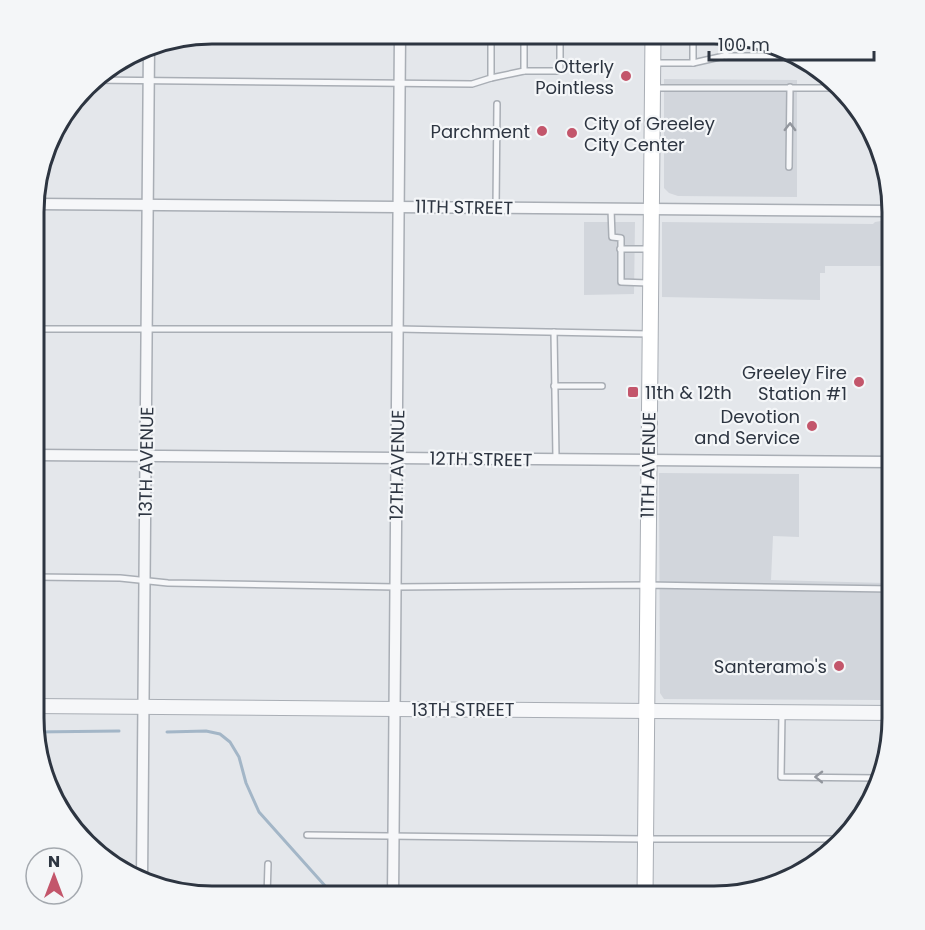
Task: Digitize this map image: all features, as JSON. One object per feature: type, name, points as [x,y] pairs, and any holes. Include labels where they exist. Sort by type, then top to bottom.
[{"type":"main road","name":"11TH AVENUE","points":[[645,886],[653,44]]},
{"type":"street","name":"12TH AVENUE","points":[[393,886],[400,44]]},
{"type":"street","name":"13TH AVENUE","points":[[142,872],[149,55]]},
{"type":"street","name":"11TH STREET","points":[[44,204],[881,211]]},
{"type":"street","name":"12TH STREET","points":[[44,455],[881,462]]},
{"type":"street","name":"13TH STREET","points":[[44,706],[881,713]]},
{"type":"lane","points":[[491,44],[491,78]]},
{"type":"lane","points":[[524,44],[524,71]]},
{"type":"lane","points":[[106,81],[472,84],[524,71],[560,71],[560,44]]},
{"type":"lane","points":[[693,44],[693,63]]},
{"type":"lane","points":[[726,45],[726,56]]},
{"type":"lane","points":[[653,63],[693,63],[726,56],[778,56]]},
{"type":"lane","points":[[789,167],[790,87]]},
{"type":"lane","points":[[652,88],[827,88]]},
{"type":"lane","points":[[496,208],[497,104]]},
{"type":"lane","points":[[611,209],[612,237],[621,238],[621,282],[650,283]]},
{"type":"lane","points":[[620,249],[650,249]]},
{"type":"lane","points":[[44,329],[399,329],[650,334]]},
{"type":"lane","points":[[554,332],[555,460]]},
{"type":"lane","points":[[554,386],[602,386]]},
{"type":"lane","points":[[44,578],[120,578],[145,581],[396,587],[647,585],[881,589]]},
{"type":"lane","points":[[782,712],[781,777],[871,778]]},
{"type":"lane","points":[[308,835],[830,839]]},
{"type":"lane","points":[[267,886],[268,864]]},
{"type":"shaded area","points":[[664,79],[797,80],[797,197],[678,196],[669,193],[664,188]]},
{"type":"shaded area","points":[[881,221],[881,266],[825,266],[825,273],[820,273],[820,300],[662,297],[662,222],[873,224]]},
{"type":"shaded area","points":[[584,222],[635,222],[634,294],[584,295]]},
{"type":"shaded area","points":[[659,473],[799,474],[799,537],[773,536],[771,580],[881,583],[881,700],[664,699],[660,693]]},
{"type":"waterway","points":[[44,732],[119,731]]},
{"type":"waterway","points":[[167,732],[206,731],[220,734],[230,742],[239,757],[246,783],[259,812],[325,886]]},
{"type":"place","name":"Otterly Pointless","points":[[626,76]]},
{"type":"place","name":"Parchment","points":[[542,131]]},
{"type":"place","name":"City of Greeley City Center","points":[[572,133]]},
{"type":"place","name":"Greeley Fire Station #1","points":[[859,382]]},
{"type":"place","name":"11th & 12th","points":[[633,392]]},
{"type":"place","name":"Devotion and Service","points":[[812,426]]},
{"type":"place","name":"Santeramo's","points":[[839,666]]}]
